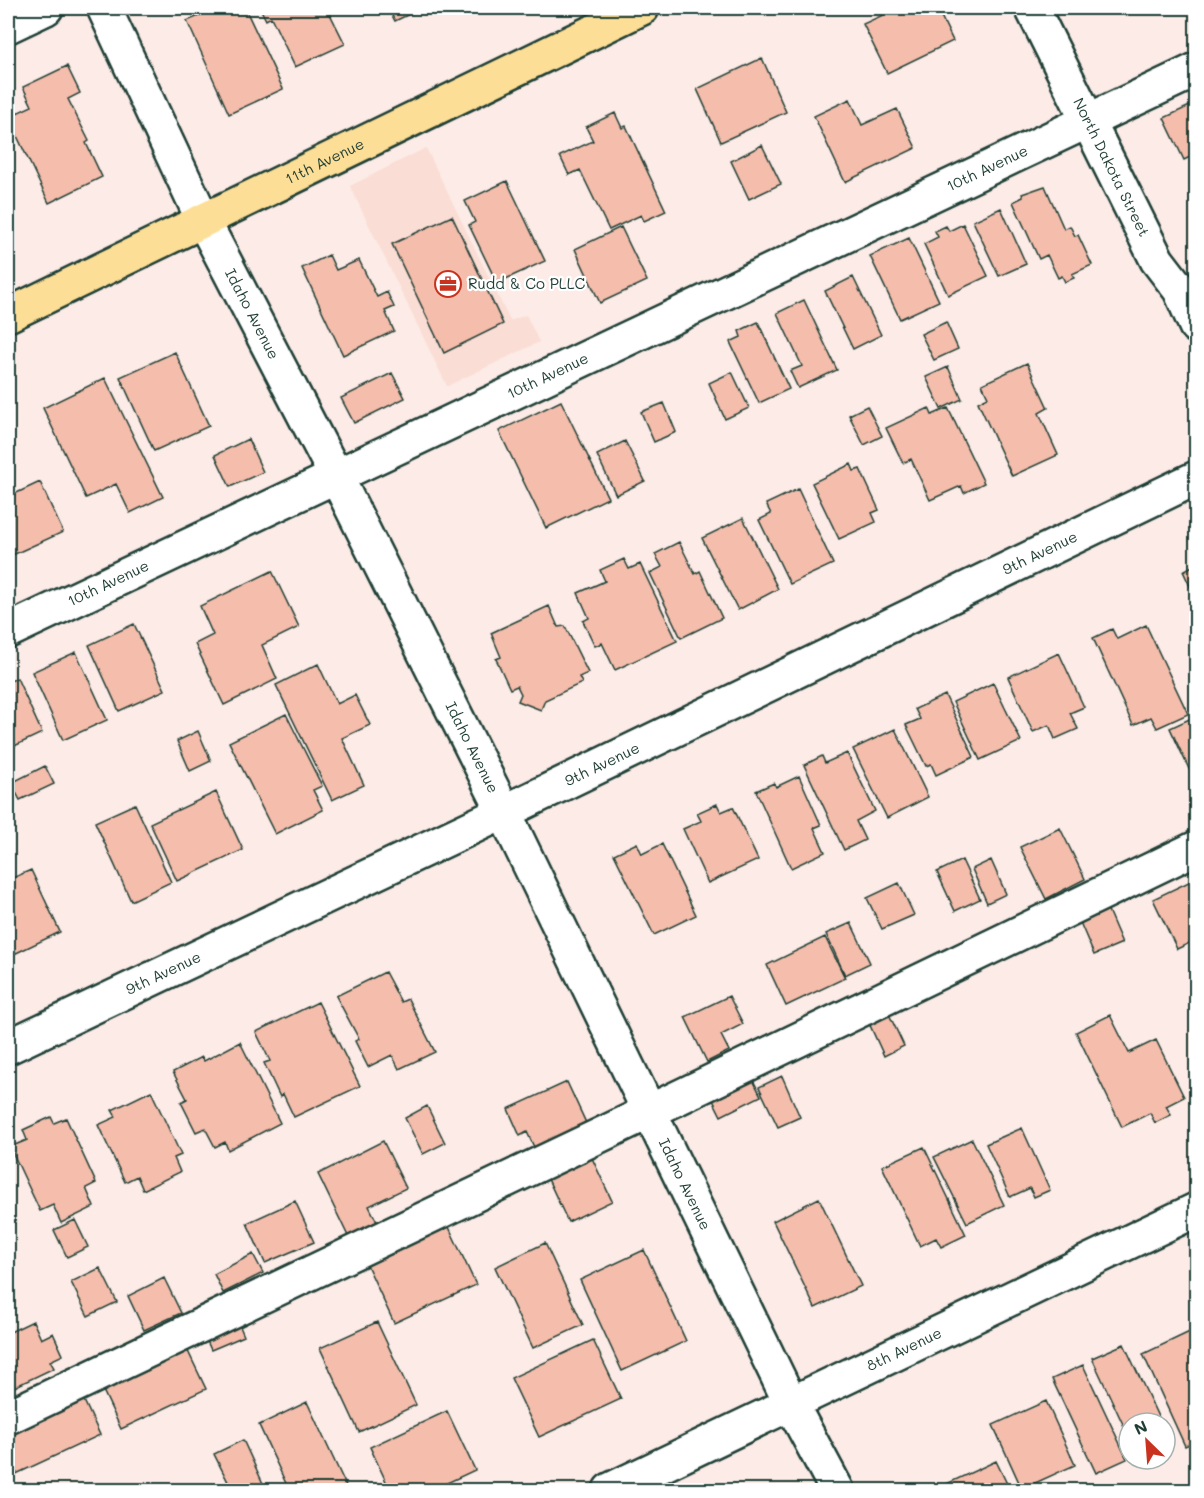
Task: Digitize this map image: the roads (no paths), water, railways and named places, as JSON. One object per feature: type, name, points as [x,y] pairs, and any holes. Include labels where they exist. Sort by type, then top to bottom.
[{"type":"main road","name":"11th Avenue","points":[[8,315],[642,8]]},
{"type":"street","points":[[8,26],[46,8]]},
{"type":"street","name":"Idaho Avenue","points":[[104,8],[203,220],[336,476],[504,812],[791,1404],[837,1491]]},
{"type":"street","name":"North Dakota Street","points":[[1032,8],[1157,260],[1180,290],[1197,326]]},
{"type":"street","name":"10th Avenue","points":[[8,631],[1197,70]]},
{"type":"street","name":"9th Avenue","points":[[8,1047],[504,812],[1197,478]]},
{"type":"street","points":[[8,1417],[1197,848]]},
{"type":"street","name":"8th Avenue","points":[[610,1491],[1197,1210]]},
{"type":"place","name":"Rudd & Co PLLC","points":[[448,284]]}]
